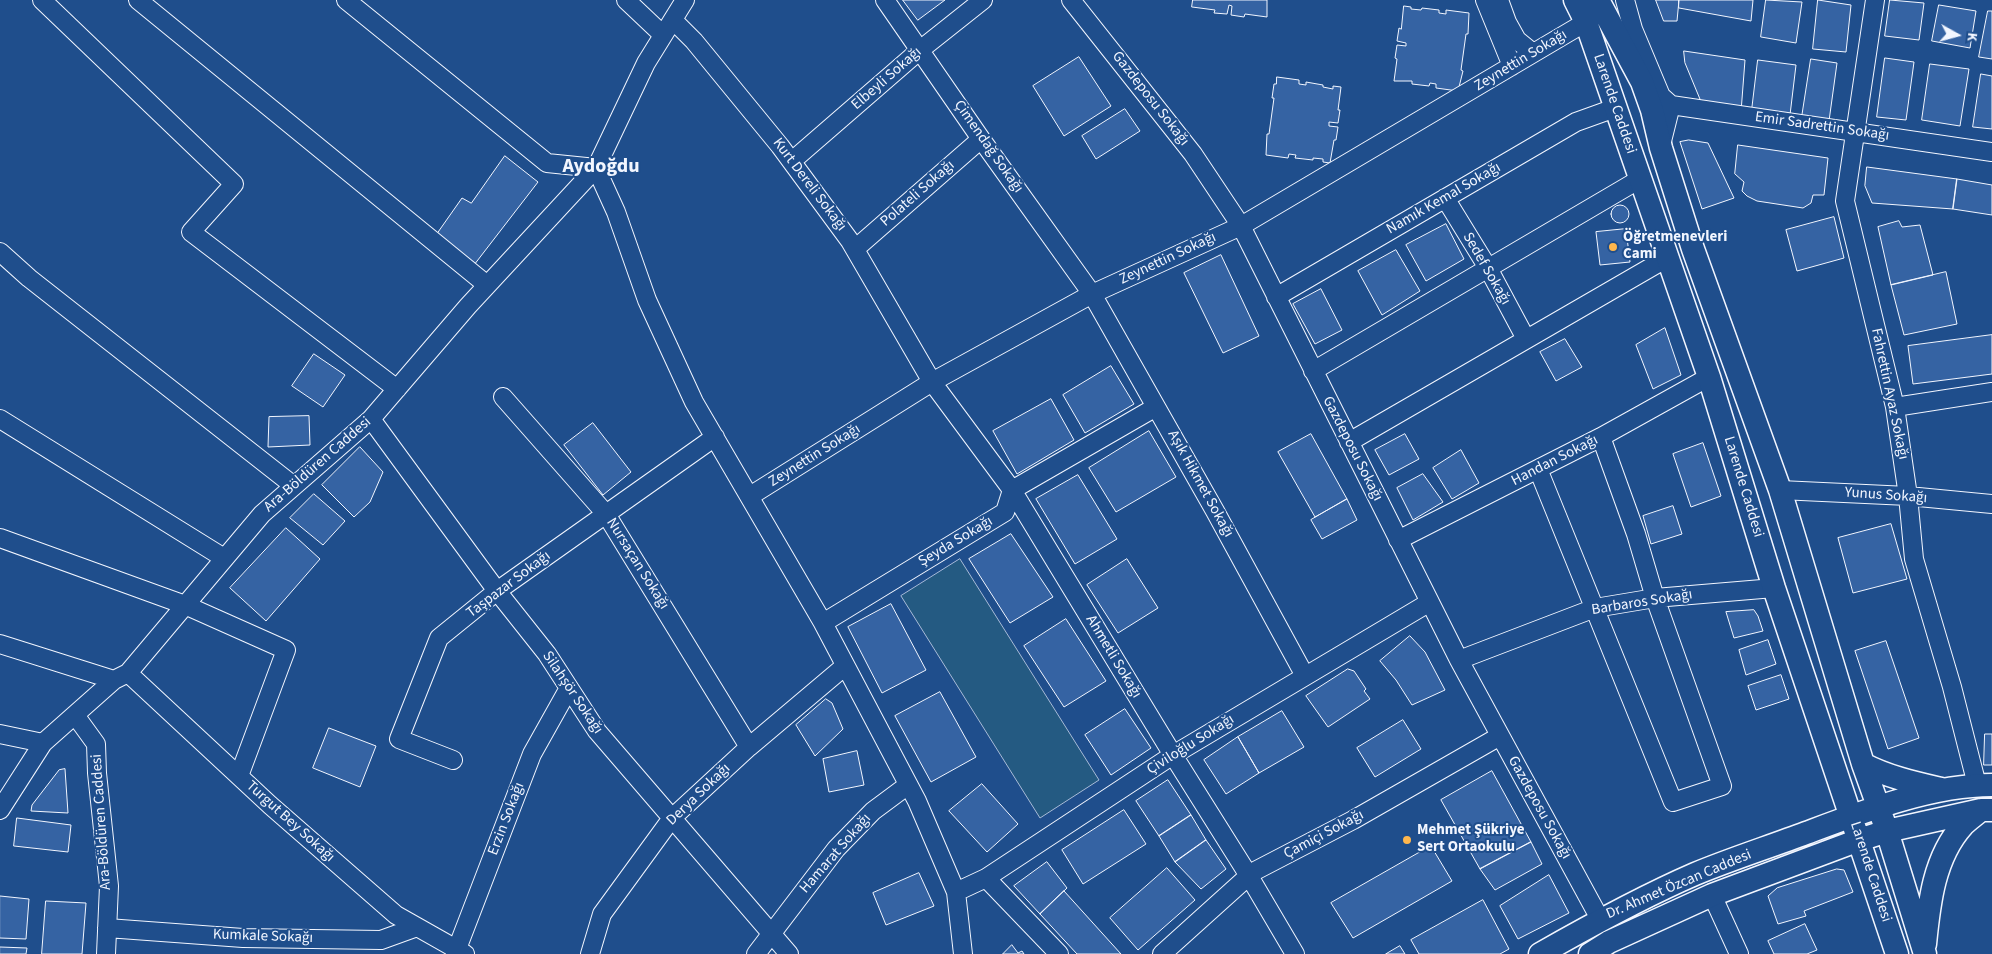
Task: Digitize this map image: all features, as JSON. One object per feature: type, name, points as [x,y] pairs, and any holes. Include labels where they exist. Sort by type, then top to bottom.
[{"type":"main road","name":"Larende Caddesi","points":[[1575,0],[1586,22],[1709,377],[1774,588],[1897,954]]},
{"type":"main road","name":"Larende Caddesi","points":[[1598,0],[1642,82],[1662,108],[1660,148],[1692,249],[1780,490],[1863,764],[1887,831],[1925,953]]},
{"type":"main road","points":[[1863,764],[1877,771],[1945,790]]},
{"type":"main road","points":[[1800,835],[1827,810],[1838,779]]},
{"type":"main road","name":"Dr. Ahmet Özcan Caddesi","points":[[1540,954],[1600,919],[1695,874],[1879,807],[1945,790],[1985,785]]},
{"type":"main road","points":[[1925,953],[1927,922],[1938,869],[1962,826],[1986,810]]},
{"type":"main road","name":"Dr. Ahmet Özcan Caddesi","points":[[1590,954],[1611,948],[1712,895],[1859,840],[1887,831],[1986,810]]},
{"type":"street","points":[[42,0],[234,184],[191,232],[397,389]]},
{"type":"street","points":[[138,0],[488,285]]},
{"type":"street","points":[[346,0],[548,163],[596,168],[616,212],[646,300],[694,402],[823,623],[908,785],[956,892],[963,954]]},
{"type":"street","points":[[626,0],[663,35]]},
{"type":"street","name":"Ara-Böldüren Caddesi","points":[[106,954],[108,886],[96,744],[75,715],[121,676],[185,605],[262,514],[371,420],[488,285],[596,168],[646,63],[685,0]]},
{"type":"street","name":"Çimendağ Sokağı","points":[[885,0],[981,139],[1092,294]]},
{"type":"street","name":"Elbeyli Sokağı","points":[[792,161],[920,50],[983,0]]},
{"type":"street","name":"Gazdeposu Sokağı","points":[[1071,0],[1194,154],[1240,226],[1459,660],[1600,919]]},
{"type":"street","points":[[1485,0],[1512,66]]},
{"type":"street","points":[[1499,0],[1507,22],[1517,40],[1533,53]]},
{"type":"street","points":[[1625,0],[1633,29],[1661,96],[1662,108]]},
{"type":"street","name":"Fahrettin Ayaz Sokağı","points":[[1875,0],[1845,202],[1895,407],[1908,496],[1914,559],[1952,688],[1985,785]]},
{"type":"street","name":"Kurt Dereli Sokağı","points":[[673,20],[694,41],[792,161],[855,249],[924,366]]},
{"type":"street","name":"Zeynettin Sokağı","points":[[750,496],[932,382],[1092,294],[1240,226],[1586,22]]},
{"type":"street","name":"Namık Kemal Sokağı","points":[[1276,297],[1576,122],[1615,108]]},
{"type":"street","name":"Emir Sadrettin Sokağı","points":[[1662,108],[1855,132],[1992,152]]},
{"type":"street","name":"Polateli Sokağı","points":[[855,249],[981,139]]},
{"type":"street","points":[[1313,371],[1640,179]]},
{"type":"street","name":"Sedef Sokağı","points":[[1446,198],[1488,268],[1526,340]]},
{"type":"street","points":[[0,252],[29,278],[294,486]]},
{"type":"street","points":[[1349,442],[1667,258]]},
{"type":"street","name":"Aşık Hikmet Sokağı","points":[[1092,294],[1306,676]]},
{"type":"street","name":"Ahmetli Sokağı","points":[[924,366],[932,382],[1012,490],[1295,954]]},
{"type":"street","name":"Handan Sokağı","points":[[1398,540],[1601,437],[1709,377]]},
{"type":"street","points":[[1895,407],[1992,392]]},
{"type":"street","name":"Nursaçan Sokağı","points":[[503,397],[606,514],[749,747]]},
{"type":"street","points":[[1012,490],[1156,407]]},
{"type":"street","points":[[0,419],[224,558]]},
{"type":"street","name":"Silahşör Sokağı","points":[[371,420],[497,591],[547,654],[597,731],[789,954]]},
{"type":"street","name":"Taşpazar Sokağı","points":[[453,760],[399,738],[439,638],[497,591],[715,437]]},
{"type":"street","points":[[1538,469],[1673,802],[1722,786],[1655,598],[1636,534],[1601,437]]},
{"type":"street","name":"Şeyda Sokağı","points":[[823,623],[1005,512],[1012,490]]},
{"type":"street","name":"Yunus Sokağı","points":[[1780,490],[1908,496],[1992,504]]},
{"type":"street","points":[[0,538],[185,605],[286,650],[239,776]]},
{"type":"street","name":"Barbaros Sokağı","points":[[1459,660],[1595,608],[1655,598],[1774,588]]},
{"type":"street","name":"Çiviloğlu Sokağı","points":[[956,892],[986,878],[1173,755],[1430,602]]},
{"type":"street","points":[[0,644],[121,676]]},
{"type":"street","name":"Derya Sokağı","points":[[590,954],[602,914],[672,818],[749,747],[845,666]]},
{"type":"street","name":"Turgut Bey Sokağı","points":[[121,676],[239,776],[396,915],[459,952]]},
{"type":"street","name":"Erzin Sokağı","points":[[459,952],[532,754],[569,688]]},
{"type":"street","points":[[0,810],[43,743],[75,715]]},
{"type":"street","points":[[0,734],[43,743]]},
{"type":"street","name":"Çamiçi Sokağı","points":[[1162,954],[1253,872],[1353,820],[1500,736]]},
{"type":"street","name":"Hamarat Sokağı","points":[[756,954],[836,849],[873,811],[908,785]]},
{"type":"street","points":[[986,878],[1059,954]]},
{"type":"street","points":[[1712,895],[1739,954]]},
{"type":"street","name":"Kumkale Sokağı","points":[[107,928],[244,938],[381,940],[417,927]]},
{"type":"shaded area","points":[[960,559],[1099,780],[1040,818],[901,596]]},
{"type":"building","points":[[903,0],[945,0],[918,20]]},
{"type":"building","points":[[1193,0],[1267,0],[1267,17],[1245,14],[1244,17],[1231,15],[1232,6],[1229,5],[1227,14],[1214,13],[1215,10],[1192,7]]},
{"type":"building","points":[[1656,0],[1679,0],[1677,21],[1664,21]]},
{"type":"building","points":[[1679,0],[1753,0],[1751,21],[1679,8]]},
{"type":"building","points":[[1766,0],[1802,2],[1796,43],[1761,37]]},
{"type":"building","points":[[1818,0],[1851,5],[1846,52],[1813,49]]},
{"type":"building","points":[[1890,0],[1924,3],[1919,40],[1885,36]]},
{"type":"building","points":[[1939,5],[1976,11],[1970,48],[1932,41]]},
{"type":"building","points":[[1404,6],[1411,7],[1411,9],[1439,10],[1439,13],[1446,14],[1446,10],[1469,13],[1468,34],[1466,34],[1461,70],[1463,71],[1458,91],[1436,88],[1436,84],[1430,83],[1429,86],[1412,84],[1412,81],[1394,81],[1397,45],[1406,46],[1406,43],[1397,41],[1399,28],[1401,29]]},
{"type":"building","points":[[1988,11],[1992,11],[1992,59],[1979,57]]},
{"type":"building","points":[[1684,51],[1745,60],[1741,112],[1702,104],[1685,63]]},
{"type":"building","points":[[1079,57],[1111,106],[1064,136],[1033,86]]},
{"type":"building","points":[[1885,58],[1914,62],[1906,120],[1877,117]]},
{"type":"building","points":[[1811,59],[1837,63],[1829,121],[1802,117]]},
{"type":"building","points":[[1758,60],[1796,65],[1790,115],[1752,110]]},
{"type":"building","points":[[1930,64],[1969,69],[1960,126],[1922,120]]},
{"type":"building","points":[[1981,74],[1992,76],[1992,129],[1973,127]]},
{"type":"building","points":[[1277,77],[1299,80],[1299,84],[1306,85],[1306,82],[1333,89],[1333,86],[1341,87],[1338,123],[1329,122],[1329,126],[1338,127],[1330,163],[1323,162],[1323,159],[1295,158],[1296,155],[1289,154],[1288,158],[1266,155],[1267,134],[1269,134],[1274,98],[1272,98]]},
{"type":"building","points":[[1125,109],[1140,131],[1096,159],[1082,136]]},
{"type":"building","points":[[1689,140],[1708,143],[1734,198],[1702,209],[1680,142]]},
{"type":"building","points":[[1738,145],[1828,158],[1824,195],[1813,195],[1811,203],[1803,208],[1757,201],[1747,196],[1742,191],[1744,182],[1735,174]]},
{"type":"building","points":[[505,156],[538,182],[474,265],[436,235],[462,198],[471,203]]},
{"type":"building","points":[[1867,167],[1957,179],[1953,209],[1872,203],[1865,186]]},
{"type":"building","points":[[1957,179],[1992,185],[1992,215],[1953,209]]},
{"type":"building","points":[[1620,205],[1626,208],[1629,214],[1626,220],[1620,223],[1614,220],[1611,214],[1614,208]]},
{"type":"building","points":[[1834,217],[1844,258],[1797,271],[1786,230]]},
{"type":"building","points":[[1899,221],[1902,227],[1920,225],[1933,275],[1891,285],[1878,227]]},
{"type":"building","points":[[1446,224],[1464,259],[1426,281],[1406,245]]},
{"type":"building","name":"Öğretmenevleri Cami","points":[[1626,229],[1630,262],[1600,265],[1596,232]]},
{"type":"building","points":[[1396,250],[1420,291],[1382,315],[1358,271]]},
{"type":"building","points":[[1221,255],[1259,336],[1223,353],[1184,273]]},
{"type":"building","points":[[1946,272],[1957,324],[1904,335],[1891,285]]},
{"type":"building","points":[[1321,289],[1342,330],[1315,344],[1293,304]]},
{"type":"building","points":[[1665,328],[1681,375],[1653,389],[1636,345]]},
{"type":"building","points":[[1992,335],[1992,374],[1913,384],[1908,346]]},
{"type":"building","points":[[1565,339],[1582,367],[1556,381],[1540,352]]},
{"type":"building","points":[[314,354],[345,375],[323,407],[292,386]]},
{"type":"building","points":[[1111,366],[1134,404],[1085,433],[1063,395]]},
{"type":"building","points":[[1051,399],[1074,440],[1017,474],[993,431]]},
{"type":"building","points":[[309,416],[310,445],[268,447],[269,417]]},
{"type":"building","points":[[593,423],[631,472],[603,495],[564,445]]},
{"type":"building","points":[[1149,431],[1176,477],[1116,512],[1089,468]]},
{"type":"building","points":[[1311,434],[1347,499],[1315,517],[1278,452]]},
{"type":"building","points":[[1405,434],[1419,459],[1389,475],[1375,450]]},
{"type":"building","points":[[1703,443],[1721,496],[1691,507],[1673,454]]},
{"type":"building","points":[[360,447],[383,472],[370,502],[354,517],[322,485]]},
{"type":"building","points":[[1461,450],[1479,483],[1452,499],[1433,468]]},
{"type":"building","points":[[1423,474],[1443,502],[1413,520],[1397,488]]},
{"type":"building","points":[[1078,475],[1117,539],[1075,564],[1036,499]]},
{"type":"building","points":[[314,494],[345,521],[323,545],[290,518]]},
{"type":"building","points":[[1347,499],[1357,520],[1322,539],[1311,520]]},
{"type":"building","points":[[1673,506],[1682,534],[1651,544],[1643,516]]},
{"type":"building","points":[[1891,524],[1907,579],[1853,593],[1838,538]]},
{"type":"building","points":[[286,528],[320,559],[266,621],[230,588]]},
{"type":"building","points":[[1011,534],[1053,597],[1010,623],[969,559]]},
{"type":"building","points":[[1127,559],[1158,608],[1118,633],[1087,585]]},
{"type":"building","points":[[891,604],[926,670],[882,693],[848,627]]},
{"type":"building","points":[[1754,610],[1763,631],[1734,638],[1726,612]]},
{"type":"building","points":[[1066,619],[1106,681],[1064,707],[1024,646]]},
{"type":"building","points":[[1410,636],[1425,652],[1445,690],[1412,705],[1396,680],[1380,661]]},
{"type":"building","points":[[1768,640],[1776,664],[1746,675],[1739,650]]},
{"type":"building","points":[[1886,641],[1919,738],[1888,749],[1855,651]]},
{"type":"building","points":[[1348,669],[1354,671],[1370,699],[1328,727],[1306,696]]},
{"type":"building","points":[[1781,675],[1789,699],[1756,710],[1748,686]]},
{"type":"building","points":[[940,692],[976,757],[931,782],[895,716]]},
{"type":"building","points":[[826,699],[832,703],[843,729],[815,756],[796,725]]},
{"type":"building","points":[[1125,709],[1151,748],[1111,775],[1085,735]]},
{"type":"building","points":[[1282,711],[1304,747],[1259,773],[1238,737]]},
{"type":"building","points":[[1403,720],[1421,749],[1375,777],[1357,748]]},
{"type":"building","points":[[329,728],[376,746],[360,787],[313,768]]},
{"type":"building","points":[[1985,734],[1992,734],[1992,765],[1984,765]]},
{"type":"building","points":[[1238,737],[1259,773],[1226,794],[1204,760]]},
{"type":"building","points":[[857,751],[864,785],[829,792],[823,759]]},
{"type":"building","points":[[65,769],[68,813],[31,811],[32,805],[59,770]]},
{"type":"building","points":[[1492,771],[1531,842],[1480,869],[1441,800]]},
{"type":"building","points":[[1168,780],[1191,815],[1159,836],[1136,801]]},
{"type":"building","points":[[982,784],[1018,824],[987,852],[949,811]]},
{"type":"building","points":[[1124,810],[1146,844],[1083,884],[1062,850]]},
{"type":"building","points":[[1191,815],[1206,840],[1175,862],[1159,836]]},
{"type":"building","points":[[17,818],[71,825],[68,852],[14,846]]},
{"type":"building","points":[[1206,840],[1226,869],[1201,889],[1175,862]]},
{"type":"building","points":[[1531,842],[1542,864],[1495,890],[1480,869]]},
{"type":"building","points":[[1431,846],[1452,881],[1353,938],[1331,903]]},
{"type":"building","points":[[1047,862],[1067,888],[1040,914],[1014,886]]},
{"type":"building","points":[[1167,868],[1195,900],[1138,950],[1110,918]]},
{"type":"building","points":[[1837,869],[1844,870],[1853,892],[1804,911],[1806,916],[1778,924],[1768,896],[1777,888]]},
{"type":"building","points":[[919,873],[934,906],[886,925],[873,893]]},
{"type":"building","points":[[1549,875],[1569,913],[1518,939],[1500,906]]},
{"type":"building","points":[[1064,891],[1121,954],[1077,954],[1040,914]]},
{"type":"building","points":[[0,896],[29,899],[26,939],[0,938]]},
{"type":"building","points":[[1483,900],[1509,949],[1500,954],[1419,954],[1411,940]]},
{"type":"building","points":[[46,901],[86,903],[82,954],[42,954]]},
{"type":"building","points":[[1805,924],[1817,950],[1807,954],[1774,954],[1768,941]]},
{"type":"building","points":[[1012,945],[1018,953],[1022,951],[1024,954],[1003,954]]},
{"type":"building","points":[[1400,946],[1405,954],[1386,954]]},
{"type":"building","points":[[0,947],[27,948],[26,954],[0,954]]},
{"type":"place","name":"Öğretmenevleri Cami","points":[[1613,247]]},
{"type":"place","name":"Mehmet Şükriye Sert Ortaokulu","points":[[1407,840]]},
{"type":"district","name":"Aydoğdu","points":[[601,168]]}]
